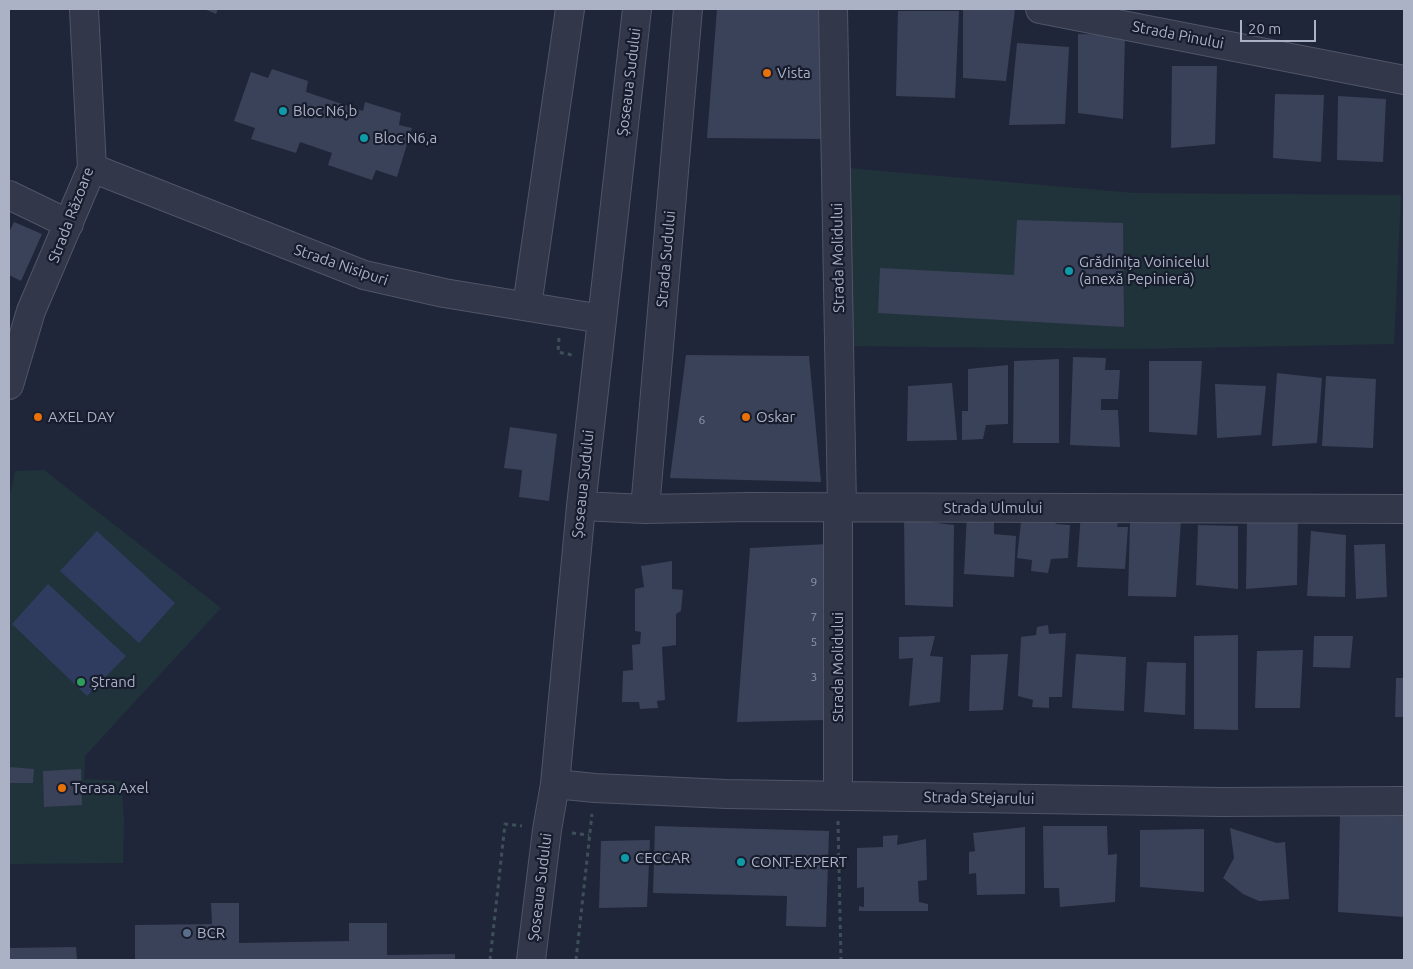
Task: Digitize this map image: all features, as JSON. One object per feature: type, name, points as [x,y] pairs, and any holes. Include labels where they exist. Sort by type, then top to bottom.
[{"type":"street","name":"Strada Răzoare","points":[[9,385],[31,311],[92,168],[84,9]]},
{"type":"street","points":[[528,306],[570,9]]},
{"type":"street","name":"Șoseaua Sudului","points":[[531,960],[547,830],[555,784],[581,506],[637,9]]},
{"type":"street","name":"Strada Sudului","points":[[645,509],[688,9]]},
{"type":"street","name":"Strada Molidului","points":[[833,9],[840,508],[838,795]]},
{"type":"street","name":"Strada Pinului","points":[[1040,9],[1404,80]]},
{"type":"street","name":"Strada Nisipuri","points":[[92,168],[364,276],[444,293],[602,319]]},
{"type":"street","points":[[9,195],[69,224]]},
{"type":"street","name":"Strada Ulmului","points":[[581,506],[645,509],[749,507],[1404,509]]},
{"type":"street","name":"Strada Stejarului","points":[[555,784],[595,788],[726,794],[1221,802],[1404,802]]},
{"type":"path","points":[[576,960],[595,788]]},
{"type":"path","points":[[838,795],[841,960]]},
{"type":"path","points":[[490,960],[505,824]]},
{"type":"shaded area","points":[[837,167],[1134,193],[1401,195],[1394,344],[1135,349],[840,346]]},
{"type":"shaded area","name":"Ștrand","points":[[44,470],[221,608],[85,756],[84,779],[121,781],[124,819],[123,863],[9,864],[9,500],[15,471]]},
{"type":"water","points":[[97,531],[175,603],[139,643],[60,571]]},
{"type":"water","points":[[48,584],[126,656],[87,696],[12,624]]},
{"type":"building","points":[[204,9],[218,9],[216,14]]},
{"type":"building","name":"Vista","points":[[717,9],[822,9],[821,139],[707,138]]},
{"type":"building","points":[[963,9],[1015,9],[1006,81],[963,78]]},
{"type":"building","points":[[898,11],[959,11],[955,98],[896,96]]},
{"type":"building","points":[[1078,34],[1125,35],[1123,119],[1078,113]]},
{"type":"building","points":[[1017,43],[1069,47],[1065,124],[1009,125]]},
{"type":"building","points":[[1172,66],[1217,66],[1215,144],[1171,148]]},
{"type":"building","points":[[272,69],[308,81],[306,92],[363,111],[365,102],[401,113],[399,125],[412,128],[397,177],[376,170],[372,180],[328,165],[332,153],[300,142],[296,153],[251,139],[255,128],[234,121],[251,72],[268,78]]},
{"type":"building","points":[[1275,94],[1324,95],[1321,162],[1273,158]]},
{"type":"building","points":[[1338,96],[1386,99],[1383,162],[1337,160]]},
{"type":"building","name":"Grădinița Voinicelul (anexă Pepinieră)","points":[[1017,220],[1123,223],[1124,327],[878,313],[880,268],[1014,275]]},
{"type":"building","points":[[14,222],[42,234],[21,281],[9,275],[9,232]]},
{"type":"building","name":"Oskar","points":[[686,355],[809,356],[821,482],[670,478]]},
{"type":"building","points":[[1073,357],[1106,358],[1105,370],[1120,370],[1118,399],[1101,399],[1101,410],[1118,410],[1120,447],[1070,445]]},
{"type":"building","points":[[1059,359],[1059,443],[1013,443],[1014,361]]},
{"type":"building","points":[[1149,361],[1202,361],[1197,435],[1149,432]]},
{"type":"building","points":[[1008,365],[1008,424],[986,425],[983,439],[962,440],[962,411],[968,411],[968,369]]},
{"type":"building","points":[[1277,373],[1322,378],[1317,443],[1272,446]]},
{"type":"building","points":[[1326,376],[1376,379],[1373,448],[1322,446]]},
{"type":"building","points":[[952,383],[957,440],[907,441],[908,386]]},
{"type":"building","points":[[1215,384],[1266,386],[1261,435],[1217,438]]},
{"type":"building","points":[[510,427],[557,434],[549,501],[519,497],[522,470],[504,468]]},
{"type":"building","points":[[1120,512],[1117,527],[1128,527],[1125,569],[1077,567],[1081,513]]},
{"type":"building","points":[[967,514],[994,516],[994,534],[1016,536],[1014,577],[964,574]]},
{"type":"building","points":[[1042,514],[1051,515],[1056,524],[1070,525],[1068,558],[1051,559],[1048,573],[1031,571],[1032,560],[1017,558],[1021,522],[1034,523]]},
{"type":"building","points":[[1298,515],[1297,585],[1246,589],[1247,520]]},
{"type":"building","points":[[904,519],[954,525],[953,607],[905,605]]},
{"type":"building","points":[[1181,520],[1176,597],[1128,596],[1130,523]]},
{"type":"building","points":[[1198,525],[1238,526],[1238,589],[1196,585]]},
{"type":"building","points":[[1311,531],[1346,535],[1345,597],[1307,596]]},
{"type":"building","points":[[828,544],[826,720],[737,722],[750,548]]},
{"type":"building","points":[[1385,544],[1387,597],[1356,599],[1354,545]]},
{"type":"building","points":[[672,561],[672,589],[683,590],[681,611],[676,614],[676,645],[662,647],[665,700],[657,701],[658,708],[640,709],[639,702],[622,702],[623,671],[633,670],[632,645],[640,644],[641,632],[635,631],[635,589],[644,587],[641,566]]},
{"type":"building","points":[[1048,625],[1049,634],[1066,633],[1062,697],[1049,697],[1049,708],[1032,707],[1033,700],[1018,696],[1021,637],[1036,635],[1037,627]]},
{"type":"building","points":[[1238,635],[1238,730],[1194,729],[1194,636]]},
{"type":"building","points":[[935,636],[930,656],[943,657],[940,702],[909,706],[913,658],[899,659],[899,637]]},
{"type":"building","points":[[1314,636],[1353,636],[1350,668],[1313,667]]},
{"type":"building","points":[[1303,650],[1300,708],[1255,708],[1257,651]]},
{"type":"building","points":[[1008,654],[1003,710],[969,711],[971,655]]},
{"type":"building","points":[[1076,654],[1126,657],[1124,711],[1072,708]]},
{"type":"building","points":[[1147,662],[1186,663],[1185,715],[1144,712]]},
{"type":"building","points":[[1396,678],[1404,678],[1404,717],[1395,717]]},
{"type":"building","points":[[9,767],[34,769],[33,783],[9,783]]},
{"type":"building","name":"Terasa Axel","points":[[81,769],[82,805],[44,807],[43,771]]},
{"type":"building","points":[[1340,812],[1404,812],[1404,917],[1338,912]]},
{"type":"building","name":"CONT-EXPERT","points":[[655,826],[829,831],[826,927],[786,926],[787,896],[653,893]]},
{"type":"building","points":[[1043,826],[1107,826],[1108,855],[1117,854],[1115,902],[1060,907],[1059,888],[1044,888]]},
{"type":"building","points":[[1025,827],[1025,894],[977,895],[976,873],[969,874],[969,852],[975,851],[973,833]]},
{"type":"building","points":[[1230,828],[1277,843],[1285,842],[1289,899],[1259,901],[1243,894],[1223,878],[1234,858]]},
{"type":"building","points":[[1204,829],[1204,892],[1140,887],[1140,830]]},
{"type":"building","points":[[898,835],[897,845],[926,839],[927,880],[918,881],[919,902],[928,904],[928,911],[859,911],[859,906],[864,907],[864,887],[857,888],[857,848],[883,847],[883,836]]},
{"type":"building","name":"CECCAR","points":[[650,840],[647,907],[599,908],[601,841]]},
{"type":"building","name":"BCR","points":[[211,903],[239,903],[239,943],[349,941],[349,923],[387,923],[387,955],[455,954],[455,960],[135,960],[135,925],[212,924]]},
{"type":"building","points":[[76,947],[77,960],[9,960],[9,948]]},
{"type":"place","name":"Vista","points":[[767,73]]},
{"type":"place","name":"Bloc N6,b","points":[[283,111]]},
{"type":"place","name":"Bloc N6,a","points":[[364,138]]},
{"type":"place","name":"Grădinița Voinicelul (anexă Pepinieră)","points":[[1069,271]]},
{"type":"place","name":"AXEL DAY","points":[[38,417]]},
{"type":"place","name":"Oskar","points":[[746,417]]},
{"type":"place","name":"Ștrand","points":[[81,682]]},
{"type":"place","name":"Terasa Axel","points":[[62,788]]},
{"type":"place","name":"CECCAR","points":[[625,858]]},
{"type":"place","name":"CONT-EXPERT","points":[[741,862]]},
{"type":"place","name":"BCR","points":[[187,933]]}]
